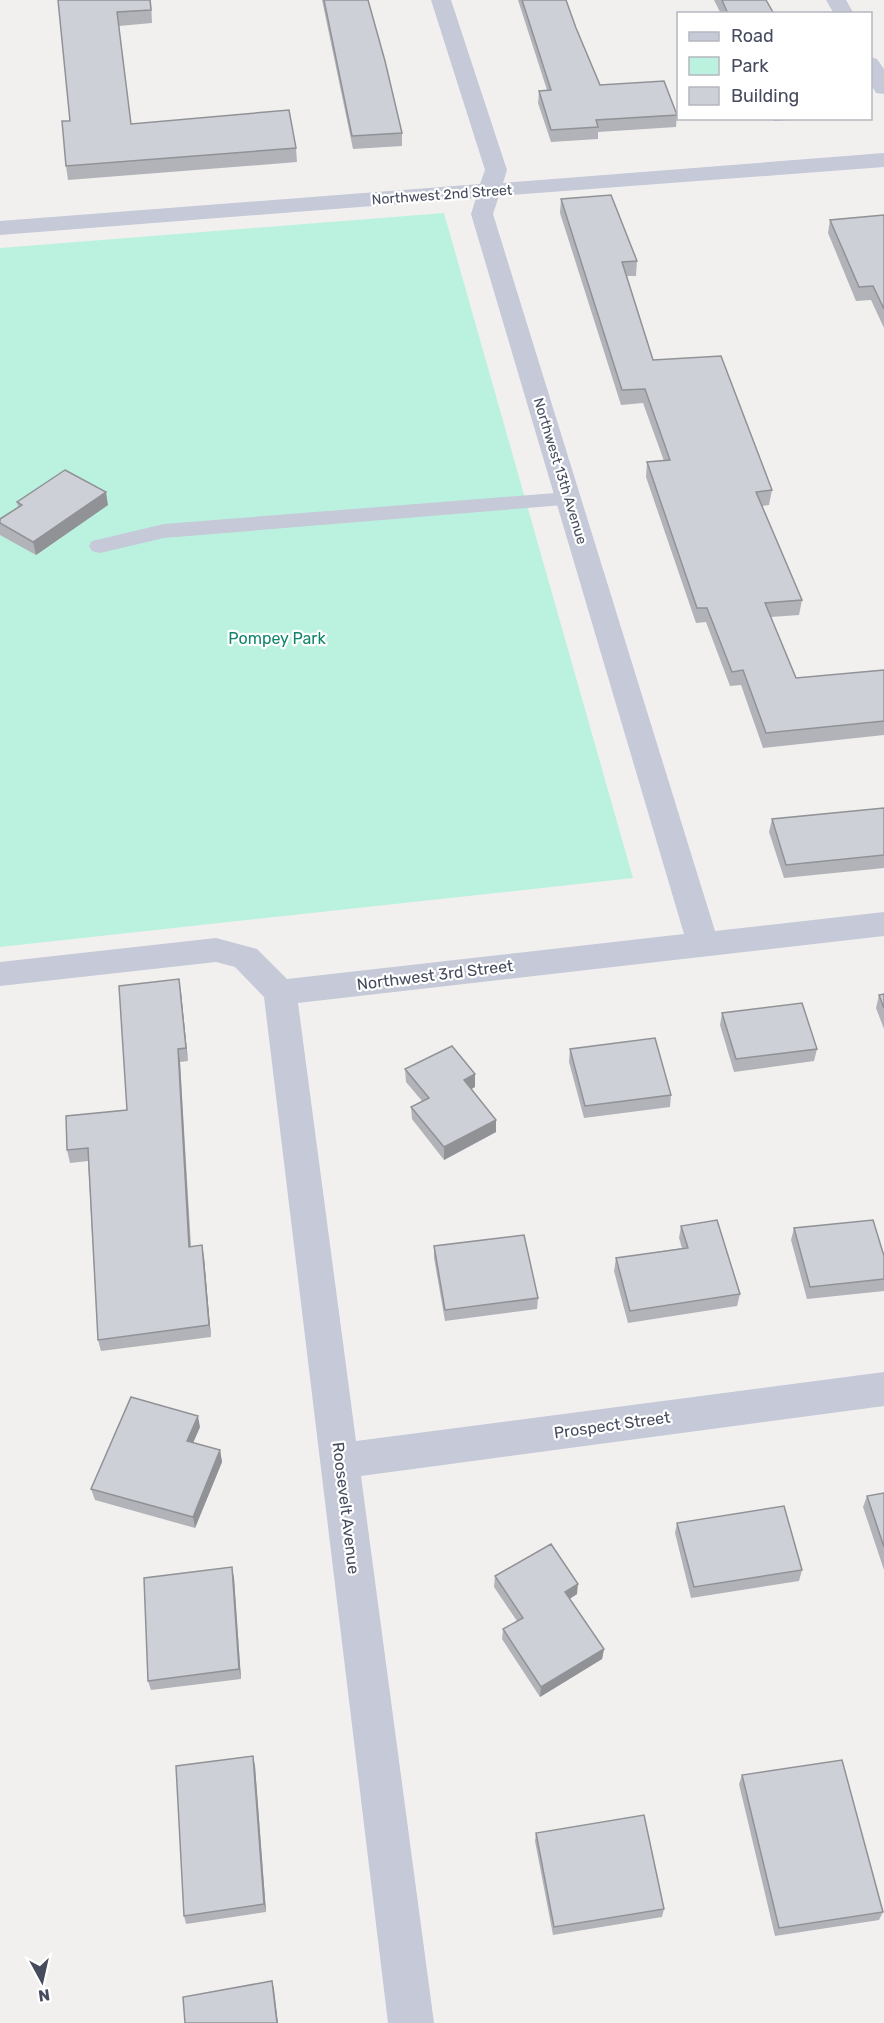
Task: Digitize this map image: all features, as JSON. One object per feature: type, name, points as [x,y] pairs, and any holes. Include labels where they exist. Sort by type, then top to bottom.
[{"type":"street","name":"Northwest 13th Avenue","points":[[441,0],[496,170],[482,214],[703,944]]},
{"type":"street","points":[[872,67],[884,88]]},
{"type":"street","name":"Northwest 2nd Street","points":[[0,228],[884,160]]},
{"type":"street","name":"Northwest 3rd Street","points":[[280,992],[884,924]]},
{"type":"street","points":[[0,974],[216,950],[246,958],[280,992]]},
{"type":"street","name":"Roosevelt Avenue","points":[[280,992],[411,2023]]},
{"type":"street","name":"Prospect Street","points":[[340,1461],[884,1389]]},
{"type":"lane","points":[[99,546],[164,531],[568,499]]},
{"type":"green space","name":"Pompey Park","points":[[444,213],[633,878],[0,947],[0,248]]},
{"type":"building","points":[[58,0],[150,0],[151,10],[117,12],[131,124],[289,110],[296,148],[66,166],[62,121],[70,121]]},
{"type":"building","points":[[324,0],[368,0],[402,133],[352,136]]},
{"type":"building","points":[[522,0],[566,0],[600,85],[664,81],[677,115],[596,120],[598,127],[551,130],[539,91],[551,90]]},
{"type":"building","points":[[722,0],[766,0],[773,12],[727,12]]},
{"type":"building","points":[[611,195],[637,261],[622,262],[653,360],[721,356],[772,490],[756,492],[802,600],[765,603],[796,678],[884,670],[884,721],[766,733],[743,670],[732,672],[707,608],[697,608],[647,462],[670,460],[645,389],[622,390],[561,199]]},
{"type":"building","points":[[884,215],[884,309],[873,286],[859,287],[830,220]]},
{"type":"building","points":[[65,470],[106,492],[33,542],[0,523],[0,519],[22,505],[17,502]]},
{"type":"building","points":[[884,808],[884,855],[786,865],[772,819]]},
{"type":"building","points":[[179,979],[186,1048],[178,1049],[189,1247],[202,1245],[209,1325],[98,1340],[88,1148],[67,1150],[66,1116],[127,1110],[119,986]]},
{"type":"building","points":[[884,994],[884,1008],[879,995]]},
{"type":"building","points":[[802,1003],[817,1049],[736,1059],[722,1013]]},
{"type":"building","points":[[655,1038],[671,1095],[585,1106],[570,1049]]},
{"type":"building","points":[[452,1046],[475,1074],[464,1080],[496,1120],[444,1147],[411,1107],[429,1098],[405,1069]]},
{"type":"building","points":[[717,1220],[740,1294],[630,1311],[616,1258],[688,1248],[681,1226]]},
{"type":"building","points":[[873,1220],[884,1256],[884,1279],[810,1287],[794,1228]]},
{"type":"building","points":[[524,1235],[538,1298],[445,1310],[434,1246]]},
{"type":"building","points":[[131,1397],[198,1416],[187,1441],[220,1450],[193,1517],[91,1489]]},
{"type":"building","points":[[884,1493],[884,1547],[867,1496]]},
{"type":"building","points":[[784,1506],[802,1570],[694,1587],[677,1523]]},
{"type":"building","points":[[551,1544],[578,1584],[565,1592],[604,1649],[541,1687],[503,1629],[523,1618],[495,1576]]},
{"type":"building","points":[[232,1567],[239,1669],[148,1681],[144,1578]]},
{"type":"building","points":[[253,1756],[264,1904],[184,1916],[176,1766]]},
{"type":"building","points":[[842,1760],[883,1912],[779,1928],[742,1775]]},
{"type":"building","points":[[644,1815],[664,1909],[554,1927],[536,1833]]},
{"type":"building","points":[[272,1981],[277,2023],[185,2023],[183,1997]]}]
